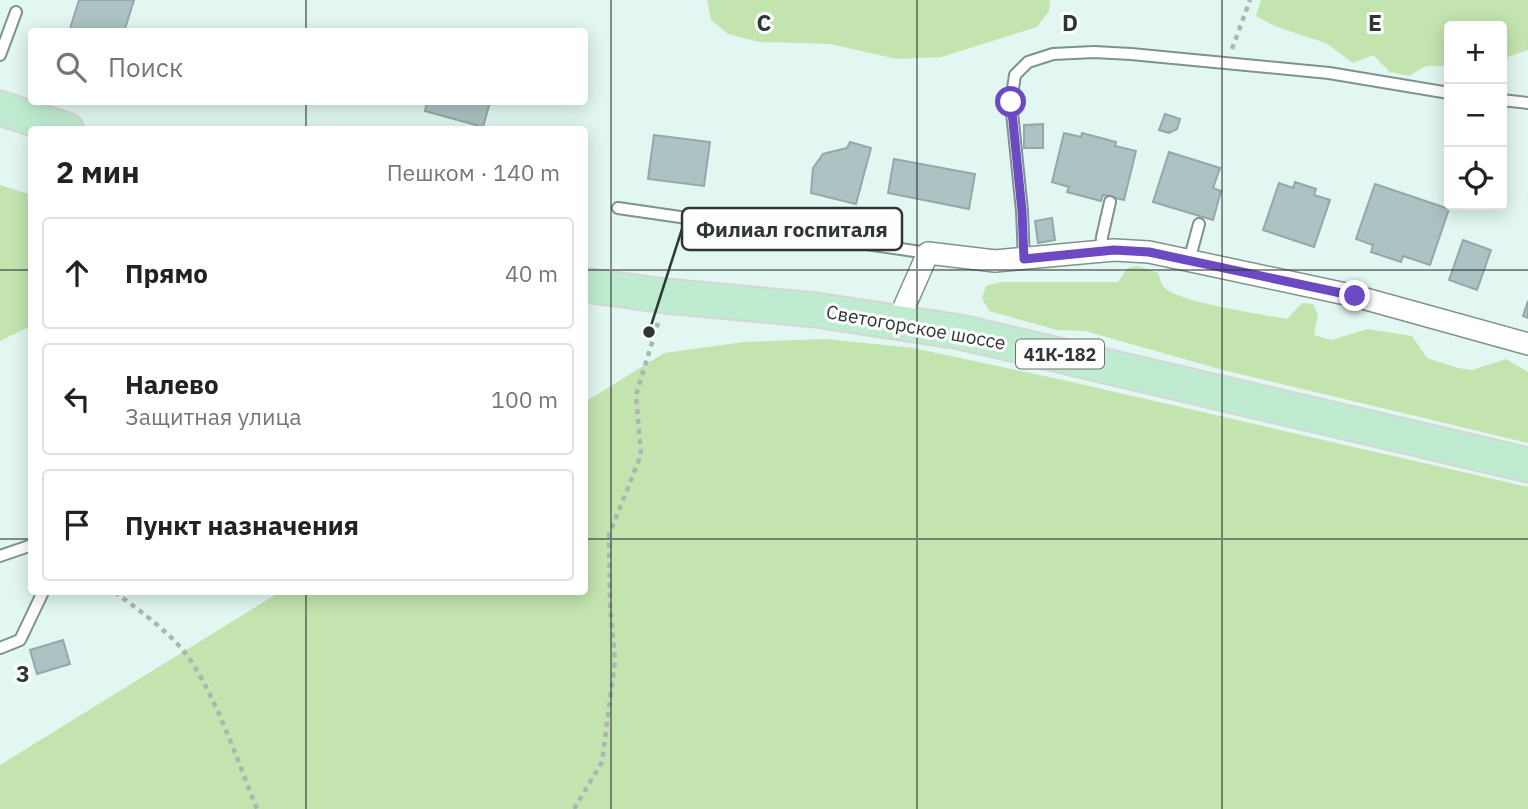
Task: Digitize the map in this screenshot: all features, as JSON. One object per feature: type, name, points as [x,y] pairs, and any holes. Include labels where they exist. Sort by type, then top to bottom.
[{"type":"main road","points":[[0,108],[55,126]]},
{"type":"main road","name":"Светогорское шоссе","points":[[588,286],[898,321],[1040,349],[1528,465]]},
{"type":"street","points":[[898,321],[928,253],[995,261],[1101,251],[1149,252],[1355,296],[1528,344]]},
{"type":"lane","points":[[0,55],[16,12]]},
{"type":"lane","points":[[1024,259],[1011,102],[1015,75],[1028,62],[1053,54],[1094,52],[1329,73],[1444,92]]},
{"type":"lane","points":[[1507,101],[1528,103]]},
{"type":"lane","points":[[1101,251],[1110,202]]},
{"type":"lane","points":[[618,208],[928,253]]},
{"type":"lane","points":[[1189,261],[1199,224]]},
{"type":"lane","points":[[0,556],[28,546]]},
{"type":"lane","points":[[0,648],[20,640],[42,595]]},
{"type":"path","points":[[1227,63],[1250,0]]},
{"type":"path","points":[[573,809],[602,762],[615,662],[610,605],[609,535],[641,455],[636,395],[667,296]]},
{"type":"path","points":[[119,595],[157,625],[190,659],[217,711],[257,809]]},
{"type":"green space","points":[[707,0],[1050,0],[1049,11],[1037,27],[941,57],[897,59],[830,44],[759,42],[728,34],[711,20]]},
{"type":"green space","points":[[1261,0],[1528,0],[1528,50],[1507,57],[1507,21],[1444,21],[1444,66],[1426,66],[1409,76],[1390,72],[1373,55],[1353,63],[1326,43],[1277,27],[1256,16]]},
{"type":"green space","points":[[0,185],[28,194],[28,327],[0,341]]},
{"type":"green space","points":[[1138,266],[1158,273],[1164,287],[1173,293],[1223,307],[1287,319],[1302,303],[1313,304],[1318,314],[1314,335],[1331,340],[1368,329],[1412,336],[1427,358],[1458,368],[1472,370],[1506,359],[1528,372],[1528,443],[1223,370],[1085,331],[1057,330],[989,311],[982,298],[986,286],[1001,282],[1118,282],[1128,268]]},
{"type":"green space","points":[[826,339],[913,348],[1528,487],[1528,809],[0,809],[0,765],[275,595],[588,595],[588,400],[664,353],[744,342]]},
{"type":"building","points":[[79,0],[134,0],[125,28],[70,28]]},
{"type":"building","points":[[426,105],[489,105],[483,126],[425,111]]},
{"type":"building","points":[[1165,114],[1180,119],[1177,129],[1169,133],[1159,130]]},
{"type":"building","points":[[1043,124],[1043,148],[1024,148],[1024,125]]},
{"type":"building","points":[[1064,133],[1081,137],[1082,133],[1116,142],[1115,146],[1136,151],[1124,200],[1103,195],[1101,201],[1067,192],[1069,187],[1052,182]]},
{"type":"building","points":[[654,135],[710,142],[704,186],[648,179]]},
{"type":"building","points":[[850,142],[871,148],[856,204],[811,193],[813,168],[823,154],[847,148]]},
{"type":"building","points":[[1169,152],[1220,168],[1213,188],[1221,191],[1213,220],[1153,202]]},
{"type":"building","points":[[894,159],[975,174],[969,209],[888,193]]},
{"type":"building","points":[[1295,182],[1316,189],[1314,195],[1330,200],[1314,247],[1263,230],[1279,183],[1293,188]]},
{"type":"building","points":[[1375,184],[1449,210],[1430,265],[1403,256],[1401,262],[1371,252],[1373,245],[1356,239]]},
{"type":"building","points":[[1052,218],[1055,240],[1038,243],[1035,221]]},
{"type":"building","points":[[1463,240],[1491,250],[1477,290],[1449,280]]},
{"type":"building","points":[[1528,301],[1528,318],[1523,316]]},
{"type":"building","points":[[63,640],[70,664],[37,674],[30,650]]},
{"type":"place","name":"Филиал госпиталя","points":[[649,332]]},
{"type":"route","points":[[1011,102],[1024,259],[1114,250],[1149,252],[1355,296]]}]
